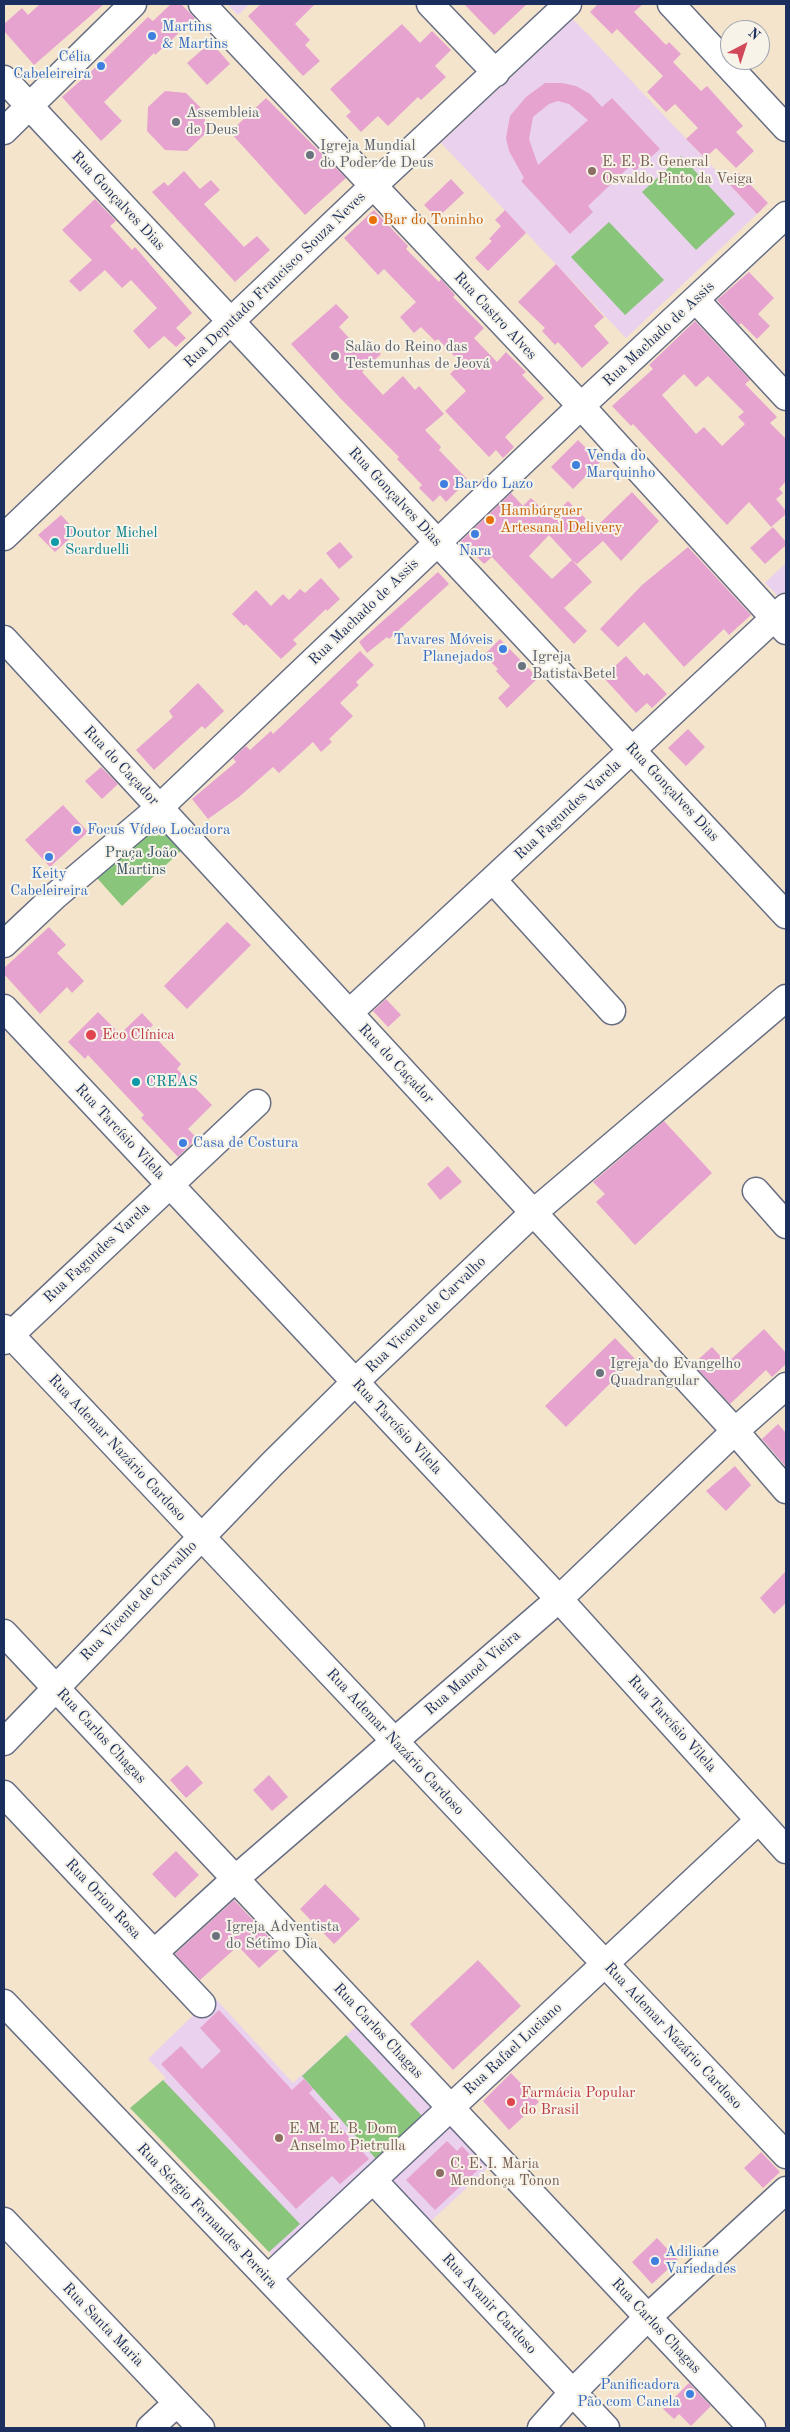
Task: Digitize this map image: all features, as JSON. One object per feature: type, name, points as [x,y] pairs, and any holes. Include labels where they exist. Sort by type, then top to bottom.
[{"type":"street","points":[[4,131],[133,4]]},
{"type":"street","name":"Rua Castro Alves","points":[[202,4],[782,619]]},
{"type":"street","points":[[430,4],[496,73]]},
{"type":"street","name":"Rua Deputado Francisco Souza Neves","points":[[4,537],[372,186],[496,73],[568,4]]},
{"type":"street","points":[[671,4],[786,128]]},
{"type":"street","name":"Rua Gonçalves Dias","points":[[4,78],[786,915]]},
{"type":"street","name":"Rua Machado de Assis","points":[[4,944],[55,896],[159,808],[580,406],[786,215]]},
{"type":"street","points":[[696,300],[786,397]]},
{"type":"street","name":"Rua Fagundes Varela","points":[[349,1013],[632,750],[782,619]]},
{"type":"street","name":"Rua do Caçador","points":[[4,639],[735,1431],[786,1490]]},
{"type":"street","points":[[493,880],[612,1011]]},
{"type":"street","name":"Rua Vicente de Carvalho","points":[[4,1742],[272,1464],[355,1382],[533,1213],[786,998]]},
{"type":"street","name":"Rua Tarcísio Vilela","points":[[4,1008],[558,1599],[786,1850]]},
{"type":"street","name":"Rua Fagundes Varela","points":[[6,1335],[257,1103]]},
{"type":"street","points":[[756,1191],[786,1225]]},
{"type":"street","name":"Rua Ademar Nazário Cardoso","points":[[6,1335],[201,1537],[786,2155]]},
{"type":"street","name":"Rua Manoel Vieira","points":[[154,1953],[235,1879],[558,1599],[735,1431],[786,1386]]},
{"type":"street","name":"Rua Carlos Chagas","points":[[4,1633],[752,2428]]},
{"type":"street","name":"Rua Orion Rosa","points":[[4,1794],[202,2004]]},
{"type":"street","name":"Rua Rafael Luciano","points":[[268,2278],[759,1820]]},
{"type":"street","name":"Rua Sérgio Fernandes Pereira","points":[[4,2003],[411,2428]]},
{"type":"street","name":"Rua Avanir Cardoso","points":[[373,2180],[606,2428]]},
{"type":"street","points":[[541,2428],[572,2392],[648,2317],[786,2190]]},
{"type":"street","name":"Rua Santa Maria","points":[[4,2221],[202,2428]]},
{"type":"street","points":[[150,2428],[177,2403]]},
{"type":"shaded area","points":[[227,4],[250,4],[238,15]]},
{"type":"shaded area","name":"E. E. B. General Osvaldo Pinto da Veiga","points":[[573,19],[757,214],[626,338],[441,143]]},
{"type":"shaded area","points":[[786,563],[786,600],[784,602],[765,583]]},
{"type":"shaded area","name":"E. M. E. B. Dom Anselmo Pietrulla","points":[[213,1996],[293,2083],[361,2022],[438,2103],[273,2256],[130,2108],[166,2078],[148,2059]]},
{"type":"shaded area","name":"C. E. I. Maria Mendonça Tonon","points":[[452,2124],[491,2165],[429,2223],[390,2181]]},
{"type":"green space","points":[[681,156],[735,214],[696,250],[642,192]]},
{"type":"green space","points":[[609,222],[664,280],[625,315],[571,257]]},
{"type":"green space","name":"Praça João Martins","points":[[159,821],[184,848],[122,906],[97,878]]},
{"type":"green space","points":[[346,2035],[423,2117],[377,2160],[302,2076]]},
{"type":"green space","points":[[163,2080],[300,2224],[269,2252],[130,2108]]},
{"type":"building","points":[[40,4],[104,4],[34,65],[4,31],[4,24],[22,8],[28,15]]},
{"type":"building","points":[[171,4],[181,4],[195,18],[155,55],[154,53],[104,102],[122,121],[101,141],[62,97],[148,17],[153,21]]},
{"type":"building","points":[[261,4],[315,4],[295,24],[310,40],[305,45],[320,61],[303,76],[248,16]]},
{"type":"building","points":[[464,4],[527,4],[494,35]]},
{"type":"building","points":[[598,4],[643,4],[634,12],[666,45],[669,42],[681,54],[673,62],[701,91],[707,86],[743,126],[736,132],[754,151],[736,168],[716,148],[705,158],[686,139],[698,128],[675,104],[666,112],[647,92],[663,76],[617,29],[612,34],[590,12]]},
{"type":"building","points":[[402,24],[420,43],[432,31],[451,50],[435,66],[446,77],[421,100],[418,97],[388,126],[378,116],[361,132],[346,116],[351,112],[330,89]]},
{"type":"building","points":[[211,42],[230,64],[207,85],[187,63]]},
{"type":"building","points":[[545,83],[562,83],[576,86],[590,94],[602,107],[612,98],[660,149],[635,171],[630,166],[588,206],[593,212],[570,234],[521,181],[524,178],[509,151],[506,138],[510,116],[526,97]],"holes":[[[558,101],[569,104],[588,120],[538,165],[529,139],[533,117],[549,104]]]},
{"type":"building","name":"Assembleia de Deus","points":[[165,91],[186,93],[205,112],[205,134],[187,151],[165,150],[147,131],[148,107]]},
{"type":"building","points":[[266,98],[346,178],[305,215],[230,132]]},
{"type":"building","points":[[184,171],[200,189],[211,180],[220,190],[204,204],[244,247],[257,236],[270,250],[235,282],[152,192],[164,182],[168,186]]},
{"type":"building","points":[[739,173],[768,203],[757,214],[728,183]]},
{"type":"building","points":[[451,179],[464,193],[437,218],[424,205]]},
{"type":"building","points":[[95,199],[116,221],[110,226],[132,250],[135,247],[192,313],[176,328],[186,338],[176,347],[164,336],[149,349],[133,331],[157,308],[131,280],[122,288],[105,270],[80,292],[69,281],[92,260],[62,230]]},
{"type":"building","points":[[374,210],[408,246],[406,249],[439,282],[441,279],[455,295],[453,297],[484,328],[474,338],[497,362],[506,352],[526,372],[522,375],[544,398],[505,437],[514,447],[503,458],[496,450],[489,457],[445,411],[466,391],[450,374],[461,363],[438,339],[435,341],[421,327],[414,333],[400,317],[416,302],[384,269],[378,275],[344,238]]},
{"type":"building","points":[[505,210],[526,233],[488,271],[475,258],[492,241],[489,239],[501,226],[495,220]]},
{"type":"building","points":[[556,264],[604,317],[594,326],[609,343],[582,368],[558,342],[555,345],[542,331],[545,328],[518,302]]},
{"type":"building","points":[[749,272],[774,298],[758,314],[770,326],[757,339],[741,323],[739,325],[717,300]]},
{"type":"building","points":[[336,304],[349,317],[339,327],[361,351],[371,343],[381,354],[362,372],[383,395],[403,376],[415,390],[419,386],[444,414],[425,430],[441,447],[439,450],[468,480],[446,502],[440,495],[433,502],[419,488],[422,485],[397,459],[399,457],[341,399],[291,344]]},
{"type":"building","points":[[695,321],[750,380],[745,384],[777,417],[770,423],[786,439],[786,481],[779,489],[783,493],[776,499],[786,511],[786,514],[771,527],[749,502],[727,525],[633,424],[631,426],[612,406],[653,369],[649,365]],"holes":[[[684,374],[696,387],[708,376],[744,412],[738,417],[745,424],[722,446],[704,427],[696,434],[662,395]]]},
{"type":"building","name":"Venda do Marquinho","points":[[578,440],[600,462],[573,489],[551,467]]},
{"type":"building","points":[[632,492],[659,521],[621,561],[603,541],[577,564],[572,560],[592,582],[564,608],[587,631],[574,644],[492,557],[484,564],[461,541],[511,493],[523,506],[531,498],[551,518],[568,501],[595,528]],"holes":[[[549,535],[572,560],[552,579],[529,556]]]},
{"type":"building","name":"Doutor Michel Scarduelli","points":[[61,515],[77,532],[55,552],[38,535]]},
{"type":"building","points":[[773,527],[786,542],[786,545],[765,564],[750,548]]},
{"type":"building","points":[[340,542],[353,557],[339,569],[326,553]]},
{"type":"building","points":[[688,547],[751,615],[729,635],[724,629],[684,667],[644,622],[618,647],[600,629],[642,585]]},
{"type":"building","points":[[438,572],[449,584],[389,639],[387,637],[367,653],[359,642]]},
{"type":"building","points":[[321,578],[340,599],[327,611],[326,609],[293,640],[297,644],[281,659],[246,624],[244,626],[232,614],[256,590],[271,606],[283,594],[289,600],[300,589],[305,593]]},
{"type":"building","points":[[500,639],[538,678],[507,708],[498,698],[510,686],[496,671],[498,669],[484,655]]},
{"type":"building","points":[[360,651],[374,665],[356,682],[359,685],[340,703],[353,716],[329,739],[332,742],[321,752],[313,742],[279,773],[273,767],[239,797],[208,819],[192,799],[236,762],[233,758],[246,746],[250,750],[271,731],[273,734]]},
{"type":"building","points":[[626,656],[644,676],[647,673],[667,694],[652,708],[647,703],[636,713],[603,677]]},
{"type":"building","points":[[198,683],[224,711],[205,729],[202,726],[154,770],[136,750],[173,717],[169,711]]},
{"type":"building","points":[[688,729],[705,747],[686,766],[668,748]]},
{"type":"building","points":[[101,767],[118,784],[102,799],[85,781]]},
{"type":"building","points":[[63,805],[88,832],[50,867],[25,840]]},
{"type":"building","points":[[227,922],[251,945],[187,1009],[164,986]]},
{"type":"building","points":[[49,927],[66,945],[57,953],[84,981],[72,993],[67,987],[40,1014],[4,974],[4,968]]},
{"type":"building","points":[[386,999],[401,1015],[388,1027],[373,1011]]},
{"type":"building","points":[[98,1012],[120,1034],[142,1013],[153,1025],[148,1030],[181,1064],[177,1069],[212,1105],[188,1129],[197,1138],[178,1157],[141,1118],[144,1115],[88,1055],[85,1059],[68,1042]]},
{"type":"building","points":[[664,1121],[712,1173],[635,1245],[596,1202],[605,1194],[593,1182]]},
{"type":"building","points":[[448,1166],[462,1182],[440,1200],[427,1184]]},
{"type":"building","points":[[764,1329],[786,1353],[786,1364],[772,1377],[766,1370],[730,1404],[693,1364],[712,1347],[727,1363]]},
{"type":"building","name":"Igreja do Evangelho Quadrangular","points":[[615,1338],[635,1359],[566,1427],[545,1406]]},
{"type":"building","points":[[778,1424],[786,1433],[786,1467],[762,1439]]},
{"type":"building","points":[[735,1466],[751,1485],[726,1511],[706,1491]]},
{"type":"building","points":[[786,1571],[786,1603],[774,1614],[760,1598]]},
{"type":"building","points":[[187,1765],[203,1783],[186,1798],[170,1780]]},
{"type":"building","points":[[269,1775],[288,1797],[272,1811],[253,1790]]},
{"type":"building","points":[[176,1851],[199,1875],[175,1898],[152,1874]]},
{"type":"building","points":[[325,1884],[360,1919],[334,1944],[300,1909]]},
{"type":"building","name":"Igreja Adventista do Sétimo Dia","points":[[234,1900],[280,1949],[259,1968],[238,1946],[200,1980],[175,1954]]},
{"type":"building","points":[[478,1960],[521,2006],[453,2070],[410,2024]]},
{"type":"building","points":[[219,2010],[292,2090],[304,2079],[313,2089],[309,2093],[369,2159],[340,2184],[332,2176],[296,2209],[161,2064],[181,2046],[202,2069],[221,2051],[200,2028]]},
{"type":"building","name":"Farmácia Popular do Brasil","points":[[511,2073],[539,2102],[509,2130],[483,2101]]},
{"type":"building","points":[[447,2141],[457,2151],[462,2146],[481,2167],[435,2210],[406,2180]]},
{"type":"building","points":[[761,2152],[780,2172],[763,2188],[744,2168]]},
{"type":"building","name":"Adiliane Variedades","points":[[657,2238],[678,2260],[652,2284],[632,2262]]},
{"type":"building","name":"Panificadora Pão com Canela","points":[[689,2383],[711,2406],[691,2426],[679,2414],[674,2419],[663,2409]]},
{"type":"place","name":"Martins & Martins","points":[[152,36]]},
{"type":"place","name":"Célia Cabeleireira","points":[[101,66]]},
{"type":"place","name":"Assembleia de Deus","points":[[176,122]]},
{"type":"place","name":"Igreja Mundial do Poder de Deus","points":[[310,155]]},
{"type":"place","name":"E. E. B. General Osvaldo Pinto da Veiga","points":[[592,171]]},
{"type":"place","name":"Bar do Toninho","points":[[373,220]]},
{"type":"place","name":"Salão do Reino das Testemunhas de Jeová","points":[[335,356]]},
{"type":"place","name":"Venda do Marquinho","points":[[576,465]]},
{"type":"place","name":"Bar do Lazo","points":[[444,484]]},
{"type":"place","name":"Hambúrguer Artesanal Delivery","points":[[490,520]]},
{"type":"place","name":"Nara","points":[[475,534]]},
{"type":"place","name":"Doutor Michel Scarduelli","points":[[55,542]]},
{"type":"place","name":"Tavares Móveis Planejados","points":[[503,649]]},
{"type":"place","name":"Igreja Batista Betel","points":[[522,666]]},
{"type":"place","name":"Focus Vídeo Locadora","points":[[77,830]]},
{"type":"place","name":"Keity Cabeleireira","points":[[49,857]]},
{"type":"place","name":"Eco Clínica","points":[[91,1035]]},
{"type":"place","name":"CREAS","points":[[136,1082]]},
{"type":"place","name":"Casa de Costura","points":[[183,1143]]},
{"type":"place","name":"Igreja do Evangelho Quadrangular","points":[[600,1373]]},
{"type":"place","name":"Igreja Adventista do Sétimo Dia","points":[[216,1936]]},
{"type":"place","name":"Farmácia Popular do Brasil","points":[[511,2102]]},
{"type":"place","name":"E. M. E. B. Dom Anselmo Pietrulla","points":[[279,2138]]},
{"type":"place","name":"C. E. I. Maria Mendonça Tonon","points":[[440,2173]]},
{"type":"place","name":"Adiliane Variedades","points":[[655,2261]]},
{"type":"place","name":"Panificadora Pão com Canela","points":[[690,2394]]}]
